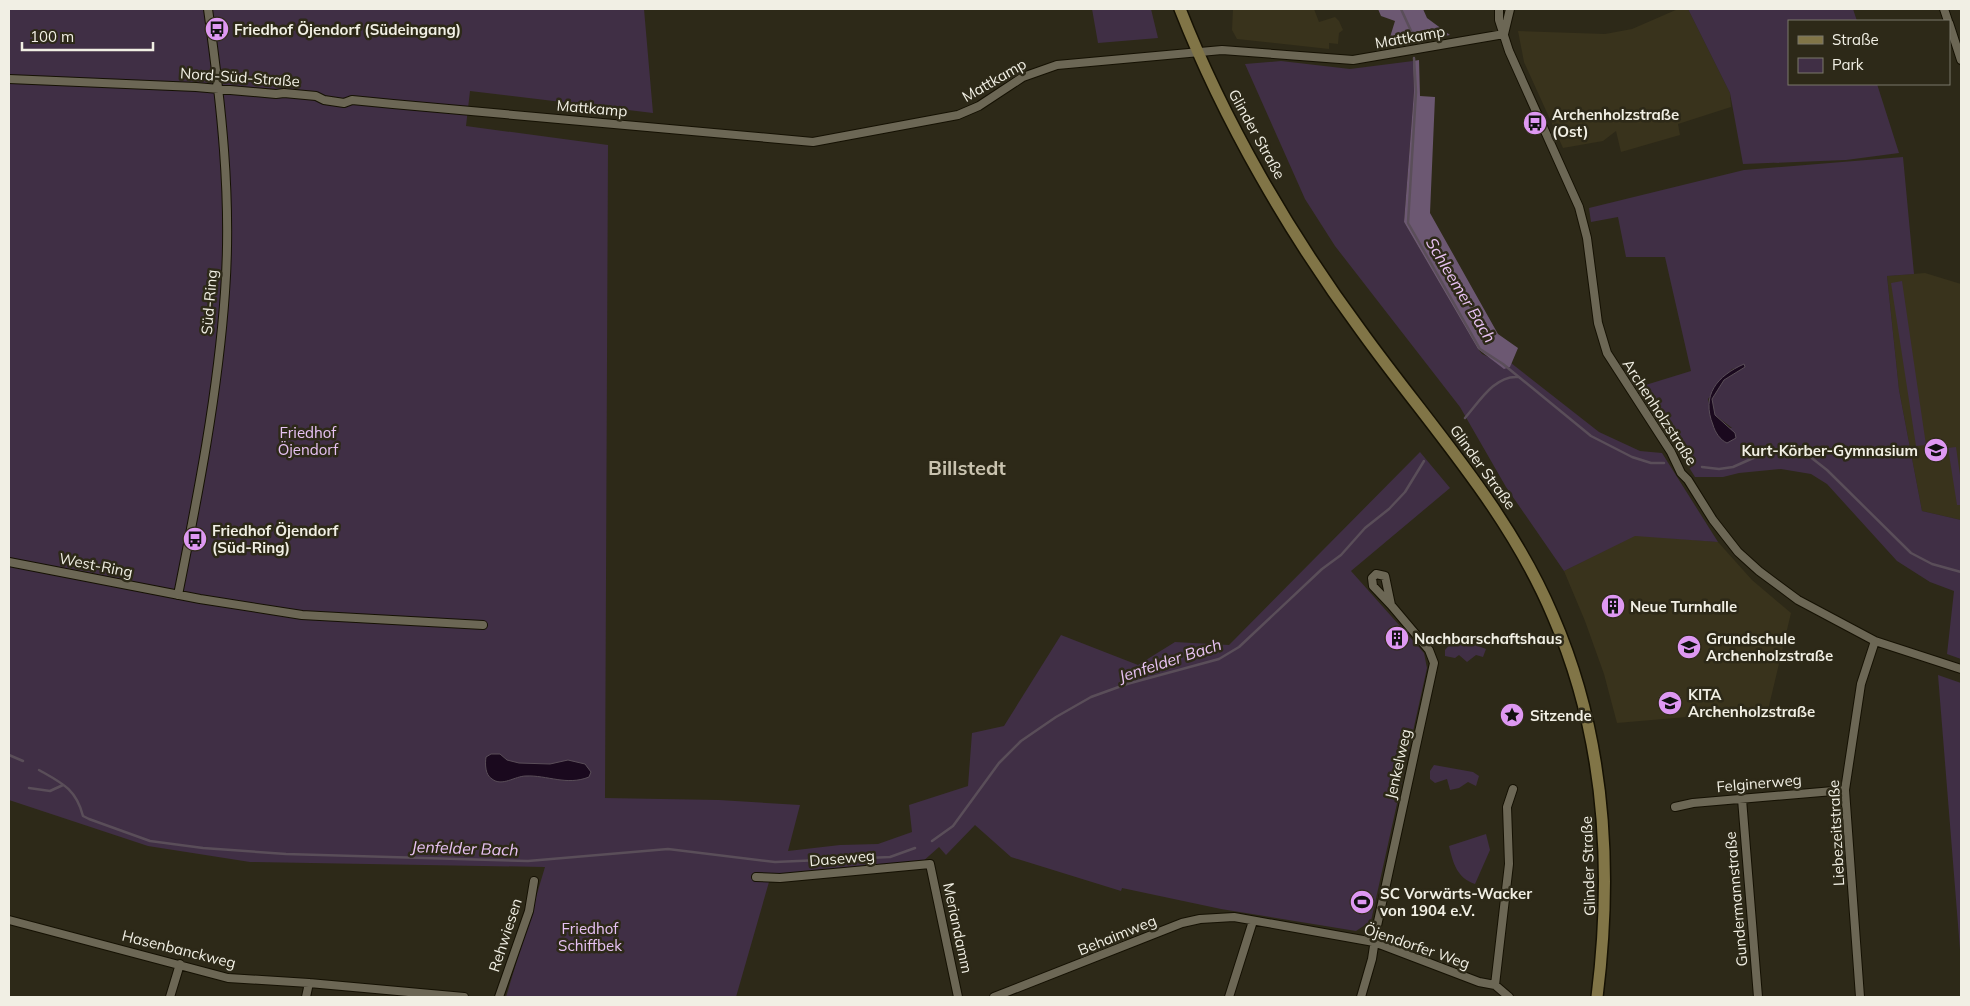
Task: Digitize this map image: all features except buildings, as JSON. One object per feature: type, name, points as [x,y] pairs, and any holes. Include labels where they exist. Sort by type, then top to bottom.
[{"type":"main road","name":"Glinder Straße","points":[[1180,9],[1198,52],[1239,135],[1300,239],[1359,329],[1501,516],[1530,567],[1554,616],[1582,701],[1600,790],[1606,885],[1604,933],[1597,997]]},
{"type":"street","name":"Süd-Ring","points":[[178,595],[209,423],[225,292],[226,169],[219,89],[208,9]]},
{"type":"street","name":"Archenholzstraße","points":[[1499,9],[1499,20],[1513,59],[1579,207],[1587,238],[1598,323],[1614,366],[1645,410],[1682,473],[1738,552],[1769,580],[1785,589],[1798,600],[1875,641],[1961,668]]},
{"type":"street","points":[[1504,34],[1510,9]]},
{"type":"street","points":[[1950,28],[1961,60]]},
{"type":"street","name":"Mattkamp","points":[[468,111],[823,141],[958,115],[979,106],[1016,80],[1052,66],[1228,50],[1353,60],[1504,34]]},
{"type":"street","name":"Nord-Süd-Straße","points":[[9,79],[219,89],[316,96],[324,100],[344,103],[352,100],[468,111]]},
{"type":"street","name":"West-Ring","points":[[9,562],[178,595],[302,615],[483,625]]},
{"type":"street","name":"Jenkelweg","points":[[1361,997],[1434,663],[1429,650],[1391,605]]},
{"type":"street","name":"Liebezeitstraße","points":[[1860,997],[1845,790],[1861,684],[1875,641]]},
{"type":"street","points":[[1495,985],[1509,864],[1507,806],[1513,788]]},
{"type":"street","name":"Felginerweg","points":[[1675,807],[1693,803],[1845,790]]},
{"type":"street","name":"Gundermannstraße","points":[[1742,799],[1758,997]]},
{"type":"street","name":"Daseweg","points":[[756,876],[780,878],[930,864]]},
{"type":"street","name":"Meriandamm","points":[[930,864],[958,997]]},
{"type":"street","name":"Rehwiesen","points":[[499,997],[529,911],[534,881]]},
{"type":"street","name":"Behaimweg","points":[[994,997],[1182,923],[1218,917],[1253,921]]},
{"type":"street","name":"Hasenbanckweg","points":[[9,920],[228,978],[309,983],[434,996]]},
{"type":"street","points":[[1229,997],[1253,921]]},
{"type":"street","name":"Öjendorfer Weg","points":[[1253,921],[1374,942],[1479,982],[1495,985],[1509,997]]},
{"type":"street","points":[[170,997],[180,964]]},
{"type":"street","points":[[306,997],[309,983]]},
{"type":"street","points":[[434,996],[464,997]]},
{"type":"shaded area","points":[[1233,9],[1314,9],[1319,22],[1335,17],[1343,30],[1339,33],[1338,44],[1329,43],[1329,49],[1237,39],[1232,30]]},
{"type":"shaded area","points":[[1378,9],[1423,9],[1427,18],[1450,35],[1387,47],[1395,21],[1381,16]]},
{"type":"shaded area","points":[[1678,9],[1688,9],[1730,93],[1731,107],[1678,124],[1680,135],[1621,152],[1616,131],[1603,141],[1563,148],[1524,62],[1518,31],[1605,34],[1632,29]]},
{"type":"shaded area","points":[[1419,60],[1420,96],[1435,97],[1430,213],[1498,334],[1518,348],[1510,367],[1504,369],[1478,349],[1404,222],[1414,91],[1413,61]]},
{"type":"shaded area","name":"Kurt-Körber-Gymnasium","points":[[1925,273],[1961,284],[1961,520],[1922,511],[1899,390],[1887,276]]},
{"type":"shaded area","points":[[1744,364],[1745,367],[1724,380],[1712,399],[1715,415],[1735,433],[1736,438],[1727,443],[1720,438],[1714,428],[1710,414],[1710,396],[1719,381],[1726,374]]},
{"type":"shaded area","name":"Grundschule Archenholzstraße","points":[[1635,535],[1718,542],[1752,580],[1791,613],[1768,710],[1617,723],[1604,674],[1564,571]]},
{"type":"shaded area","points":[[491,754],[500,754],[507,760],[519,763],[550,764],[568,760],[585,764],[591,772],[589,777],[573,781],[522,776],[500,782],[490,777],[486,769],[486,757]]},
{"type":"green space","name":"Friedhof Öjendorf","points":[[9,9],[644,9],[653,113],[470,91],[466,126],[608,145],[605,798],[719,800],[800,805],[788,851],[840,845],[878,844],[912,832],[909,805],[968,786],[972,733],[1004,726],[1061,635],[1138,665],[1175,642],[1229,645],[1420,452],[1450,488],[1351,571],[1424,653],[1427,668],[1371,921],[1356,931],[1221,909],[1122,888],[1121,891],[1011,857],[975,825],[946,855],[939,847],[921,863],[771,875],[736,997],[506,997],[545,867],[250,862],[148,846],[9,800]]},
{"type":"green space","points":[[1092,9],[1151,9],[1158,38],[1098,43]]},
{"type":"green space","points":[[1688,9],[1853,9],[1857,20],[1788,20],[1788,85],[1877,85],[1899,153],[1846,160],[1743,164],[1730,93]]},
{"type":"green space","points":[[1281,61],[1350,69],[1413,61],[1414,91],[1404,222],[1478,349],[1482,354],[1510,367],[1511,363],[1599,432],[1640,451],[1662,453],[1718,542],[1635,536],[1564,571],[1506,487],[1460,407],[1335,246],[1305,199],[1245,64]]},
{"type":"green space","points":[[1903,157],[1914,274],[1887,276],[1899,390],[1922,511],[1961,520],[1961,659],[1947,654],[1954,591],[1930,582],[1897,561],[1827,484],[1811,474],[1781,469],[1739,473],[1723,477],[1695,477],[1639,387],[1691,371],[1665,257],[1626,257],[1618,217],[1591,222],[1589,208],[1744,170]],"holes":[[[1745,367],[1724,380],[1712,399],[1715,415],[1732,428],[1714,427],[1708,399],[1732,369]]]},
{"type":"green space","points":[[1902,281],[1926,445],[1916,446],[1891,283]]},
{"type":"green space","points":[[1956,447],[1961,482],[1961,505],[1957,505],[1948,448]]},
{"type":"green space","points":[[1460,639],[1486,649],[1483,657],[1476,655],[1467,662],[1459,655],[1455,658],[1445,656],[1445,650],[1452,642]]},
{"type":"green space","points":[[1938,675],[1961,683],[1961,962]]},
{"type":"green space","points":[[1434,765],[1473,772],[1479,776],[1476,786],[1468,782],[1459,788],[1450,790],[1447,779],[1435,783],[1430,779],[1430,771]]},
{"type":"green space","points":[[1486,834],[1490,850],[1475,884],[1460,874],[1454,864],[1449,846]]},
{"type":"waterway","name":"Schleemer Bach","points":[[1401,9],[1412,33]]},
{"type":"waterway","name":"Schleemer Bach","points":[[1414,58],[1416,92],[1408,223],[1480,349],[1503,364],[1591,436],[1632,457],[1651,463],[1664,463]]},
{"type":"waterway","name":"Jenfelder Bach","points":[[1465,418],[1482,397],[1495,385],[1502,380],[1518,377]]},
{"type":"waterway","name":"Schleemer Bach","points":[[1702,467],[1719,469],[1733,467],[1769,451],[1783,448],[1804,452],[1827,470],[1911,553],[1932,564],[1961,572]]},
{"type":"waterway","name":"Jenfelder Bach","points":[[932,841],[953,826],[999,763],[1021,741],[1056,717],[1091,697],[1127,684],[1219,659],[1239,647],[1322,569],[1341,555],[1365,528],[1389,509],[1405,492],[1424,461]]},
{"type":"waterway","name":"Jenfelder Bach","points":[[9,755],[23,761]]},
{"type":"waterway","name":"Jenfelder Bach","points":[[39,770],[67,788],[76,799],[83,816],[89,819],[150,841],[203,848],[286,854],[528,861],[668,849],[775,862],[890,857],[915,848]]},
{"type":"waterway","points":[[29,788],[50,791],[63,785]]},
{"type":"place","name":"Friedhof Öjendorf (Südeingang)","points":[[217,29]]},
{"type":"place","name":"Archenholzstraße (Ost)","points":[[1535,123]]},
{"type":"place","name":"Kurt-Körber-Gymnasium","points":[[1936,450]]},
{"type":"place","name":"Friedhof Öjendorf (Süd-Ring)","points":[[195,539]]},
{"type":"place","name":"Neue Turnhalle","points":[[1613,606]]},
{"type":"place","name":"Nachbarschaftshaus","points":[[1397,638]]},
{"type":"place","name":"Grundschule Archenholzstraße","points":[[1689,647]]},
{"type":"place","name":"KITA Archenholzstraße","points":[[1670,703]]},
{"type":"place","name":"Sitzende","points":[[1512,715]]},
{"type":"place","name":"SC Vorwärts-Wacker von 1904 e.V.","points":[[1362,902]]},
{"type":"district","name":"Billstedt","points":[[967,467]]},
{"type":"park label","name":"Friedhof Schiffbek","points":[[590,936]]}]
